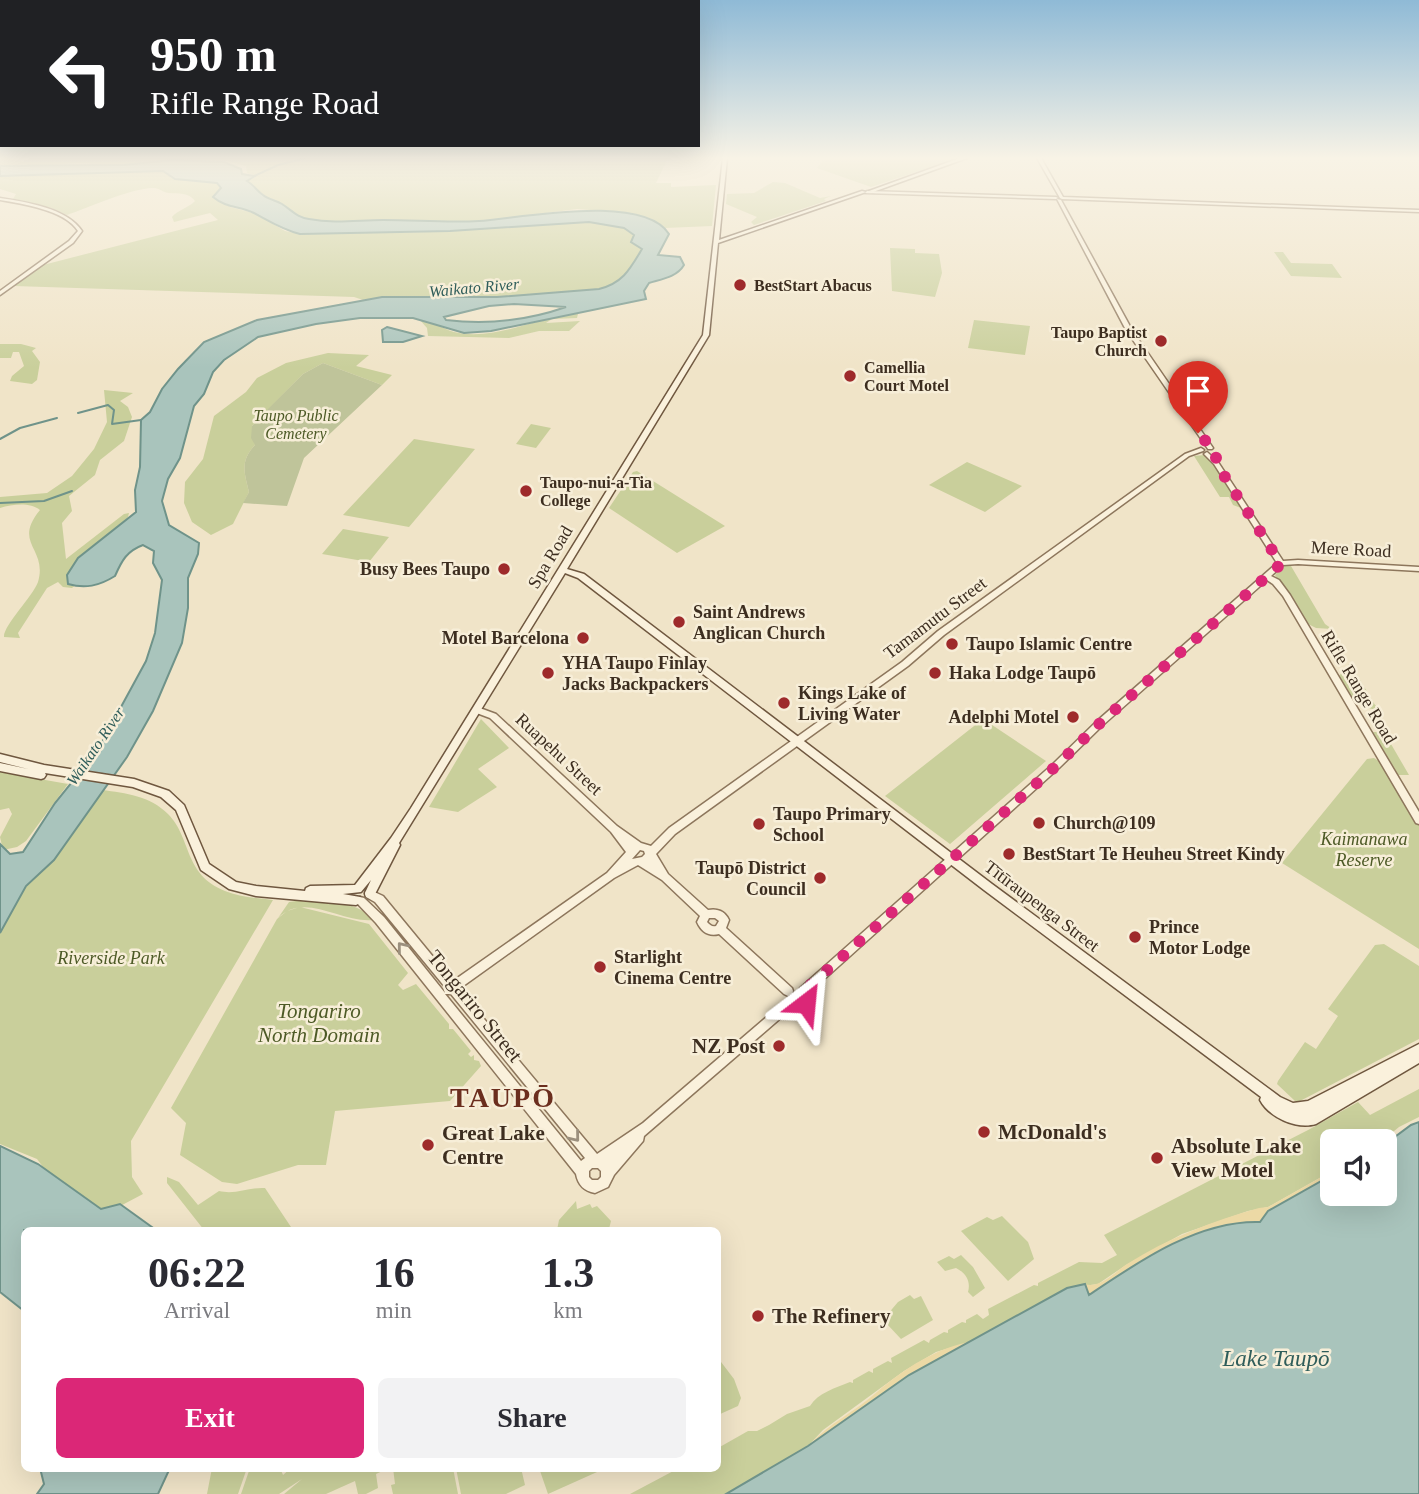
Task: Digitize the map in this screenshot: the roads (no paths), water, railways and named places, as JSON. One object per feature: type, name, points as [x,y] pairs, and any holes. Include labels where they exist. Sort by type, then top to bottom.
[{"type":"main road","name":"Spa Road","points":[[362,894],[394,849],[396,841],[706,335],[718,228]]},
{"type":"main road","points":[[717,242],[757,228]]},
{"type":"main road","points":[[718,233],[725,238]]},
{"type":"main road","name":"Tītīraupenga Street","points":[[562,570],[581,576],[952,860],[1276,1101],[1293,1109],[1309,1107],[1419,1050]]},
{"type":"main road","points":[[0,758],[70,776]]},
{"type":"main road","points":[[0,768],[111,782],[161,799],[170,805],[187,827],[199,857],[212,874],[245,890],[362,894]]},
{"type":"main road","name":"Tītīraupenga Street","points":[[1231,1069],[1281,1112],[1294,1118],[1311,1119],[1419,1056]]},
{"type":"street","points":[[0,293],[71,242],[80,231],[79,228]]},
{"type":"street","points":[[804,992],[1056,766],[1100,723],[1281,564],[1207,451],[1161,374],[1129,330],[1075,228]]},
{"type":"street","name":"Tamamutu Street","points":[[442,996],[1185,457],[1207,451]]},
{"type":"street","name":"Mere Road","points":[[1281,564],[1298,562],[1419,569]]},
{"type":"street","name":"Rifle Range Road","points":[[1266,576],[1276,582],[1286,595],[1419,820]]},
{"type":"street","name":"Ruapehu Street","points":[[477,710],[493,716],[706,915],[702,922],[705,928],[711,931],[720,929],[788,991]]},
{"type":"street","name":"Tongariro Street","points":[[362,894],[379,899],[596,1161]]},
{"type":"street","name":"Tongariro Street","points":[[362,894],[379,919],[582,1172]]},
{"type":"street","points":[[794,988],[804,992],[807,997],[804,1006],[797,1009],[788,1005],[785,999],[788,991],[794,988]]},
{"type":"street","points":[[647,1127],[607,1173],[603,1182],[593,1186],[584,1181],[582,1172],[587,1164],[596,1161],[647,1127],[788,1005]]},
{"type":"street","points":[[596,1161],[605,1165],[607,1173]]},
{"type":"water","points":[[281,228],[501,228],[300,234]]},
{"type":"water","points":[[624,228],[662,228],[669,234],[658,255],[680,257],[684,265],[673,275],[649,283],[644,291],[646,299],[491,331],[464,333],[413,318],[360,318],[316,324],[258,337],[224,360],[213,372],[204,394],[194,406],[180,458],[168,479],[162,501],[169,525],[199,543],[198,554],[188,578],[188,608],[182,643],[153,711],[127,757],[54,860],[26,886],[0,933],[0,844],[10,854],[23,852],[55,803],[97,751],[146,661],[155,633],[162,580],[153,563],[154,551],[143,545],[133,550],[115,576],[98,584],[68,584],[67,575],[78,558],[136,512],[135,490],[140,467],[141,420],[150,412],[162,389],[178,369],[204,342],[257,320],[382,297],[497,297],[599,289],[620,279],[642,249],[631,242],[634,235]],"holes":[[[514,304],[566,307],[536,316],[492,322],[446,320],[444,317],[489,306]]]},
{"type":"water","points":[[387,327],[422,336],[403,342],[383,342],[382,330]]},
{"type":"water","name":"Lake Taupō","points":[[1419,1122],[1419,1494],[726,1494],[808,1446],[909,1375],[1067,1288],[1085,1284],[1089,1295],[1170,1245],[1214,1228],[1260,1222],[1268,1211],[1320,1182],[1320,1206],[1397,1206],[1397,1135]]},
{"type":"water","points":[[0,1146],[38,1164],[101,1209],[120,1204],[152,1227],[21,1227],[21,1309],[0,1292]]},
{"type":"water","points":[[41,1472],[168,1472],[158,1494],[37,1494],[44,1484]]},
{"type":"waterway","points":[[78,413],[108,405],[114,410],[112,424],[141,420]]},
{"type":"waterway","points":[[0,439],[20,428],[57,418]]},
{"type":"waterway","points":[[0,503],[44,501],[72,491]]},
{"type":"place","name":"BestStart Abacus","points":[[740,285]]},
{"type":"place","name":"Taupo Baptist Church","points":[[1161,341]]},
{"type":"place","name":"Camellia Court Motel","points":[[850,376]]},
{"type":"place","name":"Taupo-nui-a-Tia College","points":[[526,491]]},
{"type":"place","name":"Busy Bees Taupo","points":[[504,569]]},
{"type":"place","name":"Saint Andrews Anglican Church","points":[[679,622]]},
{"type":"place","name":"Motel Barcelona","points":[[583,638]]},
{"type":"place","name":"Taupo Islamic Centre","points":[[952,644]]},
{"type":"place","name":"YHA Taupo Finlay Jacks Backpackers","points":[[548,673]]},
{"type":"place","name":"Haka Lodge Taupō","points":[[935,673]]},
{"type":"place","name":"Kings Lake of Living Water","points":[[784,703]]},
{"type":"place","name":"Adelphi Motel","points":[[1073,717]]},
{"type":"place","name":"Church@109","points":[[1039,823]]},
{"type":"place","name":"Taupo Primary School","points":[[759,824]]},
{"type":"place","name":"BestStart Te Heuheu Street Kindy","points":[[1009,854]]},
{"type":"place","name":"Taupō District Council","points":[[820,878]]},
{"type":"place","name":"Prince Motor Lodge","points":[[1135,937]]},
{"type":"place","name":"Starlight Cinema Centre","points":[[600,967]]},
{"type":"place","name":"NZ Post","points":[[779,1046]]},
{"type":"place","name":"McDonald's","points":[[984,1132]]},
{"type":"place","name":"Great Lake Centre","points":[[428,1145]]},
{"type":"place","name":"Absolute Lake View Motel","points":[[1157,1158]]},
{"type":"place","name":"The Refinery","points":[[758,1316]]},
{"type":"district","name":"TAUPŌ","points":[[503,1097]]},
{"type":"water label","name":"Waikato River","points":[[474,287]]},
{"type":"water label","name":"Waikato River","points":[[95,746]]},
{"type":"park label","name":"Taupo Public Cemetery","points":[[296,424]]},
{"type":"park label","name":"Kaimanawa Reserve","points":[[1364,849]]},
{"type":"park label","name":"Riverside Park","points":[[111,958]]},
{"type":"park label","name":"Tongariro North Domain","points":[[319,1023]]}]
